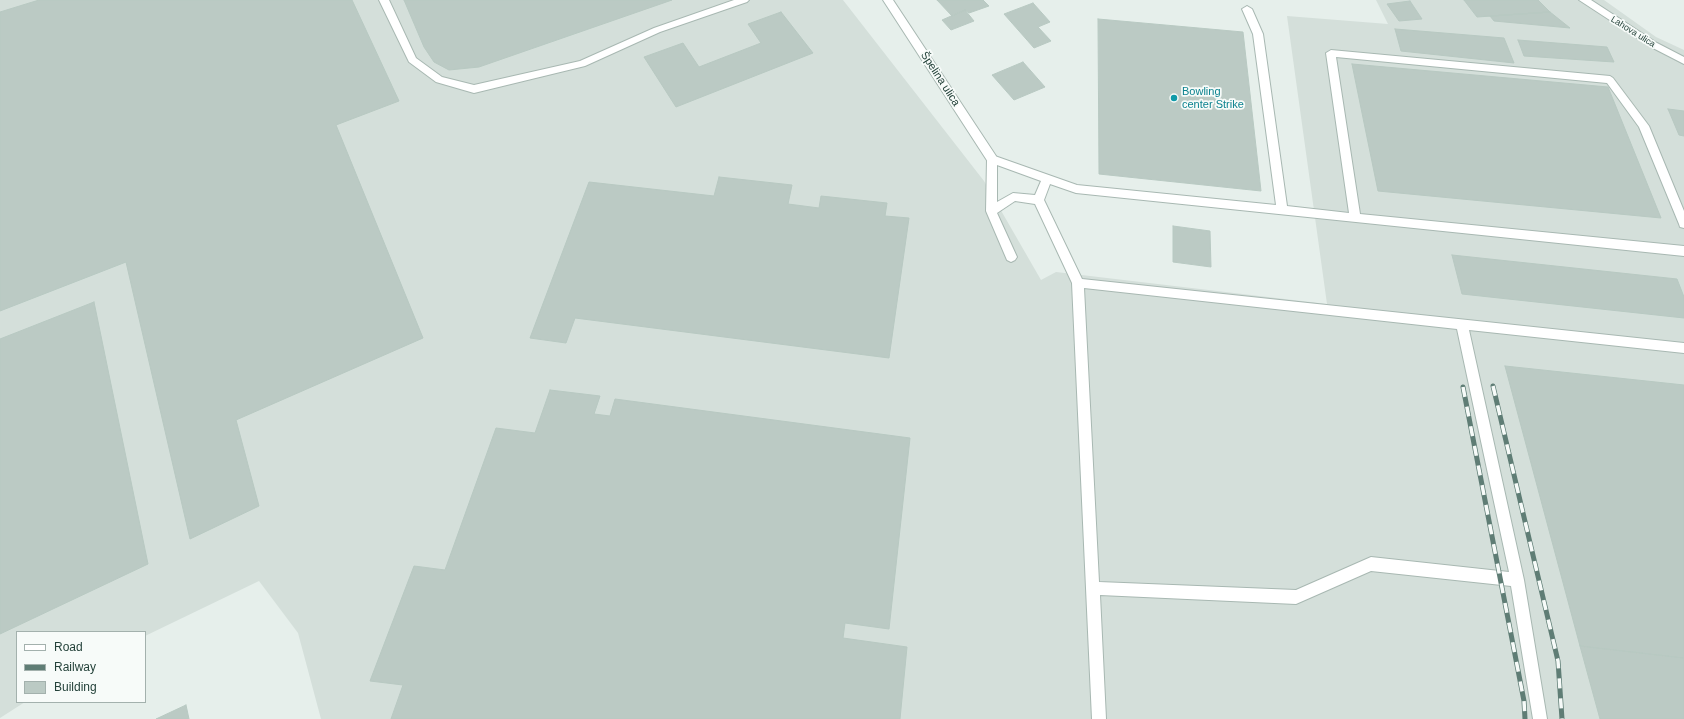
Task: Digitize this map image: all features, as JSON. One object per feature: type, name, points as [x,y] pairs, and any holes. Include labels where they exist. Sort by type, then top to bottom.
[{"type":"street","points":[[384,0],[412,60],[439,80],[474,89],[582,64],[657,30],[744,0]]},
{"type":"street","name":"Špelina ulica","points":[[888,0],[992,159]]},
{"type":"street","name":"Lahova ulica","points":[[1584,0],[1654,45],[1684,61]]},
{"type":"street","points":[[1247,9],[1258,34],[1282,209]]},
{"type":"street","points":[[1355,216],[1331,53],[1610,80],[1644,126],[1684,224]]},
{"type":"street","points":[[1011,257],[991,211],[992,159],[1076,189],[1355,216],[1684,251]]},
{"type":"street","points":[[1047,178],[1039,200],[1078,283],[1099,719]]},
{"type":"street","points":[[991,211],[1013,197],[1039,200]]},
{"type":"street","points":[[1078,283],[1684,348]]},
{"type":"street","points":[[1462,324],[1517,580],[1540,719]]},
{"type":"street","points":[[1092,588],[1296,597],[1371,564],[1517,580]]},
{"type":"shaded area","points":[[0,0],[843,0],[984,181],[1041,280],[1056,272],[1327,304],[1287,16],[1388,24],[1376,0],[1604,0],[1656,37],[1684,50],[1684,719],[321,719],[298,633],[259,581],[146,636],[146,631],[16,631],[16,703],[23,703],[0,718]]},
{"type":"building","points":[[39,0],[352,0],[399,101],[336,125],[423,338],[236,420],[259,506],[190,539],[126,262],[0,311],[0,12]]},
{"type":"building","points":[[404,0],[672,0],[479,67],[449,70],[434,62],[424,47]]},
{"type":"building","points":[[937,0],[983,0],[989,6],[969,13],[965,10],[952,16]]},
{"type":"building","points":[[1464,0],[1538,0],[1550,12],[1477,17]]},
{"type":"building","points":[[1410,1],[1422,19],[1399,21],[1387,4]]},
{"type":"building","points":[[1033,3],[1050,22],[1038,27],[1051,41],[1034,48],[1004,14]]},
{"type":"building","points":[[965,10],[974,21],[951,30],[942,20]]},
{"type":"building","points":[[781,12],[813,53],[676,107],[644,57],[683,43],[699,67],[761,43],[748,24]]},
{"type":"building","points":[[1550,12],[1570,28],[1494,21],[1490,16]]},
{"type":"building","name":"Bowling center Strike","points":[[1098,19],[1243,32],[1261,191],[1099,174]]},
{"type":"building","points":[[1395,29],[1504,38],[1514,63],[1401,51]]},
{"type":"building","points":[[1518,40],[1607,47],[1614,62],[1524,56]]},
{"type":"building","points":[[1023,62],[1045,87],[1014,100],[992,75]]},
{"type":"building","points":[[1352,64],[1608,87],[1661,218],[1378,191]]},
{"type":"building","points":[[1668,109],[1684,111],[1684,136],[1679,135]]},
{"type":"building","points":[[719,177],[792,185],[788,204],[819,208],[821,196],[887,203],[885,216],[909,218],[889,358],[575,318],[566,343],[530,338],[589,182],[714,196]]},
{"type":"building","points":[[1173,226],[1210,231],[1211,267],[1173,262]]},
{"type":"building","points":[[1452,255],[1677,279],[1684,297],[1684,318],[1462,294]]},
{"type":"building","points":[[94,302],[148,564],[0,634],[0,339]]},
{"type":"building","points":[[1505,366],[1684,385],[1684,658],[1580,646]]},
{"type":"building","points":[[550,390],[600,396],[594,414],[610,416],[615,399],[910,438],[889,629],[845,623],[843,638],[907,647],[900,719],[391,719],[403,685],[370,681],[414,566],[445,570],[496,428],[535,433]]},
{"type":"building","points":[[1580,646],[1684,658],[1684,719],[1600,719]]},
{"type":"building","points":[[186,705],[189,719],[156,719]]},
{"type":"railway","points":[[1493,386],[1558,661],[1562,719]]},
{"type":"railway","points":[[1463,387],[1524,701],[1525,719]]},
{"type":"place","name":"Bowling center Strike","points":[[1174,98]]}]
